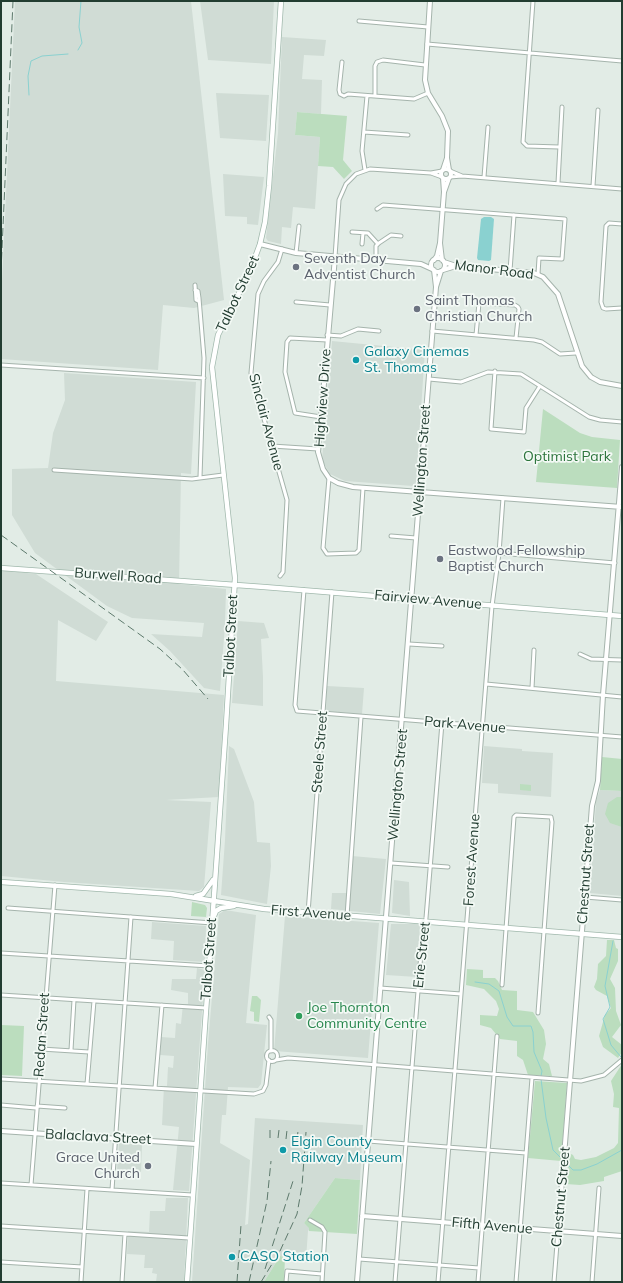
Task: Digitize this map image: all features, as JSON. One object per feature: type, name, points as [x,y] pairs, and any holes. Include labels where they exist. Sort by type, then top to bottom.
[{"type":"main road","name":"Talbot Street","points":[[187,1282],[212,921],[212,900],[226,726],[234,584],[234,568],[212,367],[215,346],[226,316],[239,294],[260,244],[268,198],[280,1]]},
{"type":"main road","name":"Burwell Road","points":[[1,568],[234,584]]},
{"type":"main road","name":"Fairview Avenue","points":[[234,584],[622,616]]},
{"type":"main road","points":[[195,896],[203,894],[209,888],[214,876]]},
{"type":"main road","name":"First Avenue","points":[[1,882],[195,896],[237,905],[308,913],[622,937]]},
{"type":"main road","points":[[212,921],[216,911],[221,908],[237,905]]},
{"type":"street","points":[[430,1],[425,80],[428,93],[446,127],[449,178],[444,192]]},
{"type":"street","points":[[533,1],[523,142],[527,146],[559,147]]},
{"type":"street","points":[[359,21],[428,27]]},
{"type":"street","points":[[427,44],[622,61]]},
{"type":"street","points":[[375,96],[375,66],[377,62],[382,60],[425,65]]},
{"type":"street","points":[[342,62],[339,90],[340,94],[344,96],[375,96],[414,99],[428,93]]},
{"type":"street","points":[[366,96],[362,151],[365,170],[431,173],[443,170],[462,176]]},
{"type":"street","points":[[558,183],[562,107]]},
{"type":"street","points":[[593,186],[598,110]]},
{"type":"street","points":[[484,177],[488,127]]},
{"type":"street","points":[[364,132],[408,135]]},
{"type":"street","points":[[260,244],[296,253],[335,257],[421,264],[434,261],[437,256],[440,243],[444,192],[442,178],[447,158]]},
{"type":"street","name":"Highview Drive","points":[[329,478],[320,464],[318,449],[341,192],[351,178],[365,170]]},
{"type":"street","points":[[431,173],[442,178],[462,176],[484,177],[622,189]]},
{"type":"street","points":[[377,209],[383,205],[565,219],[562,259],[539,258],[538,274]]},
{"type":"street","points":[[510,271],[514,215]]},
{"type":"street","points":[[622,224],[609,222],[606,226],[601,302],[603,308],[606,309],[622,308]]},
{"type":"street","points":[[296,253],[299,226]]},
{"type":"street","points":[[352,232],[370,235],[378,244],[376,261]]},
{"type":"street","points":[[362,244],[363,233]]},
{"type":"street","points":[[378,244],[391,235],[401,236]]},
{"type":"street","points":[[440,243],[443,261]]},
{"type":"street","name":"Sinclair Avenue","points":[[280,576],[284,572],[287,500],[251,373],[258,294],[264,281],[278,262],[282,249]]},
{"type":"street","name":"Manor Road","points":[[434,261],[443,261],[456,266],[538,274],[558,294],[576,353],[582,366],[591,377],[605,384],[622,386]]},
{"type":"street","name":"Wellington Street","points":[[434,261],[433,270],[436,287]]},
{"type":"street","name":"Wellington Street","points":[[357,1282],[385,918],[409,644],[432,331],[436,287],[442,270],[443,261]]},
{"type":"street","points":[[421,264],[433,270],[442,270],[456,266]]},
{"type":"street","points":[[195,285],[203,344],[204,378],[200,477]]},
{"type":"street","points":[[296,302],[330,305]]},
{"type":"street","points":[[476,335],[479,304],[518,306],[516,338]]},
{"type":"street","points":[[321,417],[295,413],[284,372],[287,342],[290,338],[341,336],[358,329],[379,331]]},
{"type":"street","points":[[432,331],[538,341],[560,354],[576,353]]},
{"type":"street","points":[[1,365],[204,378]]},
{"type":"street","points":[[495,371],[491,429],[524,432],[526,408],[540,386]]},
{"type":"street","points":[[429,380],[461,382],[488,372],[495,371],[521,374],[589,417],[600,420],[622,422]]},
{"type":"street","points":[[272,446],[318,449]]},
{"type":"street","name":"Chestnut Street","points":[[554,1282],[592,801],[598,781],[603,695],[621,507],[622,467]]},
{"type":"street","points":[[54,470],[181,478],[223,475]]},
{"type":"street","points":[[363,488],[358,552],[327,554],[323,550],[329,478],[343,485],[363,488],[621,507]]},
{"type":"street","name":"Forest Avenue","points":[[438,1282],[482,726],[503,498]]},
{"type":"street","points":[[391,536],[416,538]]},
{"type":"street","points":[[499,553],[615,563]]},
{"type":"street","name":"Park Avenue","points":[[304,590],[296,710],[322,714],[622,737]]},
{"type":"street","name":"Steele Street","points":[[308,913],[332,592]]},
{"type":"street","points":[[409,644],[442,646]]},
{"type":"street","points":[[532,688],[534,650]]},
{"type":"street","points":[[580,654],[588,658],[622,660]]},
{"type":"street","points":[[486,684],[622,697]]},
{"type":"street","points":[[347,916],[361,717]]},
{"type":"street","name":"Erie Street","points":[[395,1282],[418,991],[426,921],[442,723]]},
{"type":"street","points":[[502,985],[514,819],[516,815],[552,818],[538,1014]]},
{"type":"street","points":[[391,863],[448,867]]},
{"type":"street","name":"Redan Street","points":[[31,1185],[54,886]]},
{"type":"street","points":[[585,897],[622,900]]},
{"type":"street","points":[[8,908],[51,912],[212,921]]},
{"type":"street","points":[[112,1190],[132,917]]},
{"type":"street","points":[[1,953],[209,966]]},
{"type":"street","points":[[380,988],[461,994]]},
{"type":"street","points":[[1,995],[206,1008]]},
{"type":"street","points":[[70,1050],[74,1000]]},
{"type":"street","points":[[87,1084],[94,1001]]},
{"type":"street","points":[[155,1088],[162,1005]]},
{"type":"street","points":[[269,1017],[271,1020],[271,1051],[267,1055],[272,1060]]},
{"type":"street","points":[[478,1282],[498,1036]]},
{"type":"street","points":[[41,1048],[89,1052]]},
{"type":"street","points":[[271,1051],[288,1058]]},
{"type":"street","points":[[1,1078],[38,1082],[257,1094],[263,1091],[266,1085],[268,1069],[272,1060],[277,1054]]},
{"type":"street","points":[[272,1060],[288,1058],[532,1078],[585,1080],[598,1077],[611,1070],[622,1060]]},
{"type":"street","points":[[516,1282],[532,1078]]},
{"type":"street","points":[[1,1105],[65,1108]]},
{"type":"street","name":"Balaclava Street","points":[[1,1131],[196,1144]]},
{"type":"street","points":[[368,1141],[526,1154]]},
{"type":"street","points":[[1,1184],[192,1195]]},
{"type":"street","points":[[592,1282],[599,1188]]},
{"type":"street","points":[[81,1282],[87,1189]]},
{"type":"street","name":"Fifth Avenue","points":[[362,1216],[622,1236]]},
{"type":"street","points":[[310,1220],[322,1227],[325,1232],[322,1282]]},
{"type":"street","points":[[1,1226],[189,1238]]},
{"type":"street","points":[[122,1282],[125,1234]]},
{"type":"street","points":[[359,1259],[479,1268]]},
{"type":"street","points":[[1,1262],[82,1267]]},
{"type":"street","points":[[286,1282],[287,1271],[322,1274]]},
{"type":"shaded area","points":[[15,1],[191,1],[224,300],[194,308],[163,305],[158,370],[1,359],[1,303]]},
{"type":"shaded area","points":[[200,1],[274,1],[271,64],[208,60]]},
{"type":"shaded area","points":[[282,37],[326,40],[324,56],[304,55],[302,79],[322,80],[321,114],[297,112],[295,135],[320,137],[315,209],[293,207],[291,228],[282,227],[281,244],[268,241],[266,238],[278,133]]},
{"type":"shaded area","points":[[216,93],[269,95],[266,141],[220,138]]},
{"type":"shaded area","points":[[223,174],[264,177],[258,225],[247,224],[247,217],[225,216]]},
{"type":"shaded area","points":[[332,341],[425,350],[416,484],[413,486],[345,481],[330,474],[322,460]]},
{"type":"shaded area","points":[[64,373],[196,382],[191,474],[181,473],[179,584],[226,589],[220,691],[204,688],[170,651],[151,634],[202,637],[204,623],[132,618],[107,606],[35,553],[12,515],[12,469],[48,468],[53,433],[65,400]]},
{"type":"shaded area","points":[[1,570],[36,574],[108,622],[96,641],[58,620],[56,681],[224,695],[219,797],[166,800],[211,802],[204,887],[199,891],[64,882],[1,876]]},
{"type":"shaded area","points":[[238,621],[264,623],[269,638],[261,639],[263,706],[232,703]]},
{"type":"shaded area","points":[[327,686],[364,688],[362,714],[326,711]]},
{"type":"shaded area","points":[[229,746],[234,749],[254,802],[257,842],[270,843],[271,866],[267,904],[221,895]]},
{"type":"shaded area","points":[[484,746],[553,753],[551,797],[498,793],[498,784],[482,783]]},
{"type":"shaded area","points":[[600,790],[622,791],[622,896],[590,893],[596,801]]},
{"type":"shaded area","points":[[352,856],[386,859],[380,914],[331,909],[332,893],[351,893]]},
{"type":"shaded area","points":[[394,880],[409,882],[410,916],[392,913]]},
{"type":"shaded area","points":[[225,910],[256,915],[246,1023],[267,1025],[261,1084],[258,1088],[228,1087],[226,1115],[222,1115],[220,1143],[250,1160],[245,1225],[248,1224],[255,1118],[363,1125],[360,1180],[335,1178],[304,1223],[310,1228],[308,1231],[306,1259],[280,1256],[264,1282],[192,1282],[208,1044],[219,914]]},
{"type":"shaded area","points":[[285,916],[379,923],[368,1058],[274,1051]]},
{"type":"shaded area","points":[[152,922],[206,926],[205,962],[173,960],[174,941],[151,939]]},
{"type":"shaded area","points":[[391,924],[420,924],[417,977],[386,975]]},
{"type":"shaded area","points":[[197,968],[205,970],[189,1191],[173,1190],[179,1127],[162,1125],[164,1086],[167,1086],[168,1067],[173,1068],[174,1056],[160,1055],[161,1037],[175,1038],[176,1023],[181,1024],[183,1004],[188,1004],[188,993],[171,990],[172,979],[196,979]]},
{"type":"shaded area","points":[[119,1143],[142,1145],[141,1172],[117,1170]]},
{"type":"shaded area","points":[[166,1198],[188,1198],[184,1282],[156,1282],[157,1274],[152,1273],[153,1268],[144,1268],[145,1255],[127,1254],[128,1231],[149,1232],[150,1211],[165,1211]]},
{"type":"green space","points":[[297,112],[347,116],[343,160],[352,171],[344,179],[333,167],[318,166],[320,137],[295,135]]},
{"type":"green space","name":"Optimist Park","points":[[543,409],[580,433],[592,437],[620,440],[617,488],[536,482]]},
{"type":"green space","points":[[602,757],[622,759],[622,791],[600,790]]},
{"type":"green space","points":[[520,784],[531,785],[531,791],[520,790]]},
{"type":"green space","points":[[617,797],[622,797],[622,827],[610,823],[605,814],[608,803]]},
{"type":"green space","points":[[192,902],[205,905],[207,908],[206,917],[191,916]]},
{"type":"green space","points":[[607,940],[614,940],[616,948],[618,949],[618,961],[610,979],[615,988],[616,1011],[621,1025],[612,1037],[622,1045],[622,1052],[618,1058],[603,1047],[599,1036],[605,1015],[611,1008],[607,996],[596,990],[594,987],[597,979],[598,964],[606,956]]},
{"type":"green space","points":[[467,969],[483,970],[483,978],[495,978],[502,990],[517,991],[517,1010],[533,1012],[544,1030],[546,1044],[543,1059],[549,1064],[552,1076],[528,1075],[523,1060],[517,1056],[517,1041],[500,1039],[491,1028],[480,1025],[480,1015],[497,1016],[499,1009],[496,1001],[484,989],[466,985]]},
{"type":"green space","points":[[252,996],[257,996],[261,1000],[259,1022],[254,1021],[254,1012],[250,1011]]},
{"type":"green space","points":[[1,1025],[24,1026],[22,1076],[1,1075]]},
{"type":"green space","points":[[622,1064],[622,1171],[604,1177],[604,1181],[580,1185],[566,1184],[569,1153],[573,1155],[575,1159],[581,1160],[596,1157],[614,1148],[618,1143],[619,1108],[613,1107],[614,1094],[611,1081]]},
{"type":"green space","points":[[535,1081],[567,1083],[561,1161],[528,1158]]},
{"type":"green space","points":[[335,1178],[360,1180],[357,1234],[309,1231],[309,1228],[304,1223]]},
{"type":"green space","points":[[280,1256],[285,1257],[284,1282],[264,1282]]},
{"type":"water","points":[[484,217],[491,217],[494,219],[491,260],[489,261],[478,260],[477,258],[481,219]]},
{"type":"waterway","points":[[78,50],[82,43],[79,27],[81,1]]},
{"type":"waterway","points":[[29,95],[28,76],[31,61],[42,56],[68,54]]},
{"type":"waterway","points":[[613,941],[605,986],[610,1007],[603,1019],[611,1045],[621,1057]]},
{"type":"waterway","points":[[475,982],[489,984],[499,991],[507,1017],[513,1026],[531,1026],[533,1032],[534,1052],[542,1071],[541,1076]]},
{"type":"waterway","points":[[541,1079],[546,1118],[553,1150],[560,1157]]},
{"type":"waterway","points":[[622,1083],[622,1091]]},
{"type":"waterway","points":[[567,1164],[573,1170],[581,1170],[597,1164],[622,1150]]},
{"type":"railway","points":[[1,272],[13,1]]},
{"type":"railway","points":[[1,535],[160,649],[183,670],[208,699]]},
{"type":"railway","points":[[270,1129],[270,1138]]},
{"type":"railway","points":[[278,1138],[279,1130]]},
{"type":"railway","points":[[286,1139],[287,1130]]},
{"type":"railway","points":[[297,1140],[298,1131]]},
{"type":"railway","points":[[261,1282],[280,1251],[297,1214],[302,1186],[306,1132]]},
{"type":"railway","points":[[249,1282],[267,1201],[271,1161]]},
{"type":"railway","points":[[265,1269],[293,1181]]},
{"type":"railway","points":[[237,1282],[241,1225]]},
{"type":"place","name":"Seventh Day Adventist Church","points":[[296,267]]},
{"type":"place","name":"Saint Thomas Christian Church","points":[[417,309]]},
{"type":"place","name":"Galaxy Cinemas St. Thomas","points":[[356,360]]},
{"type":"place","name":"Eastwood Fellowship Baptist Church","points":[[440,559]]},
{"type":"place","name":"Joe Thornton Community Centre","points":[[299,1016]]},
{"type":"place","name":"Elgin County Railway Museum","points":[[283,1150]]},
{"type":"place","name":"Grace United Church","points":[[148,1166]]},
{"type":"place","name":"CASO Station","points":[[232,1257]]}]
